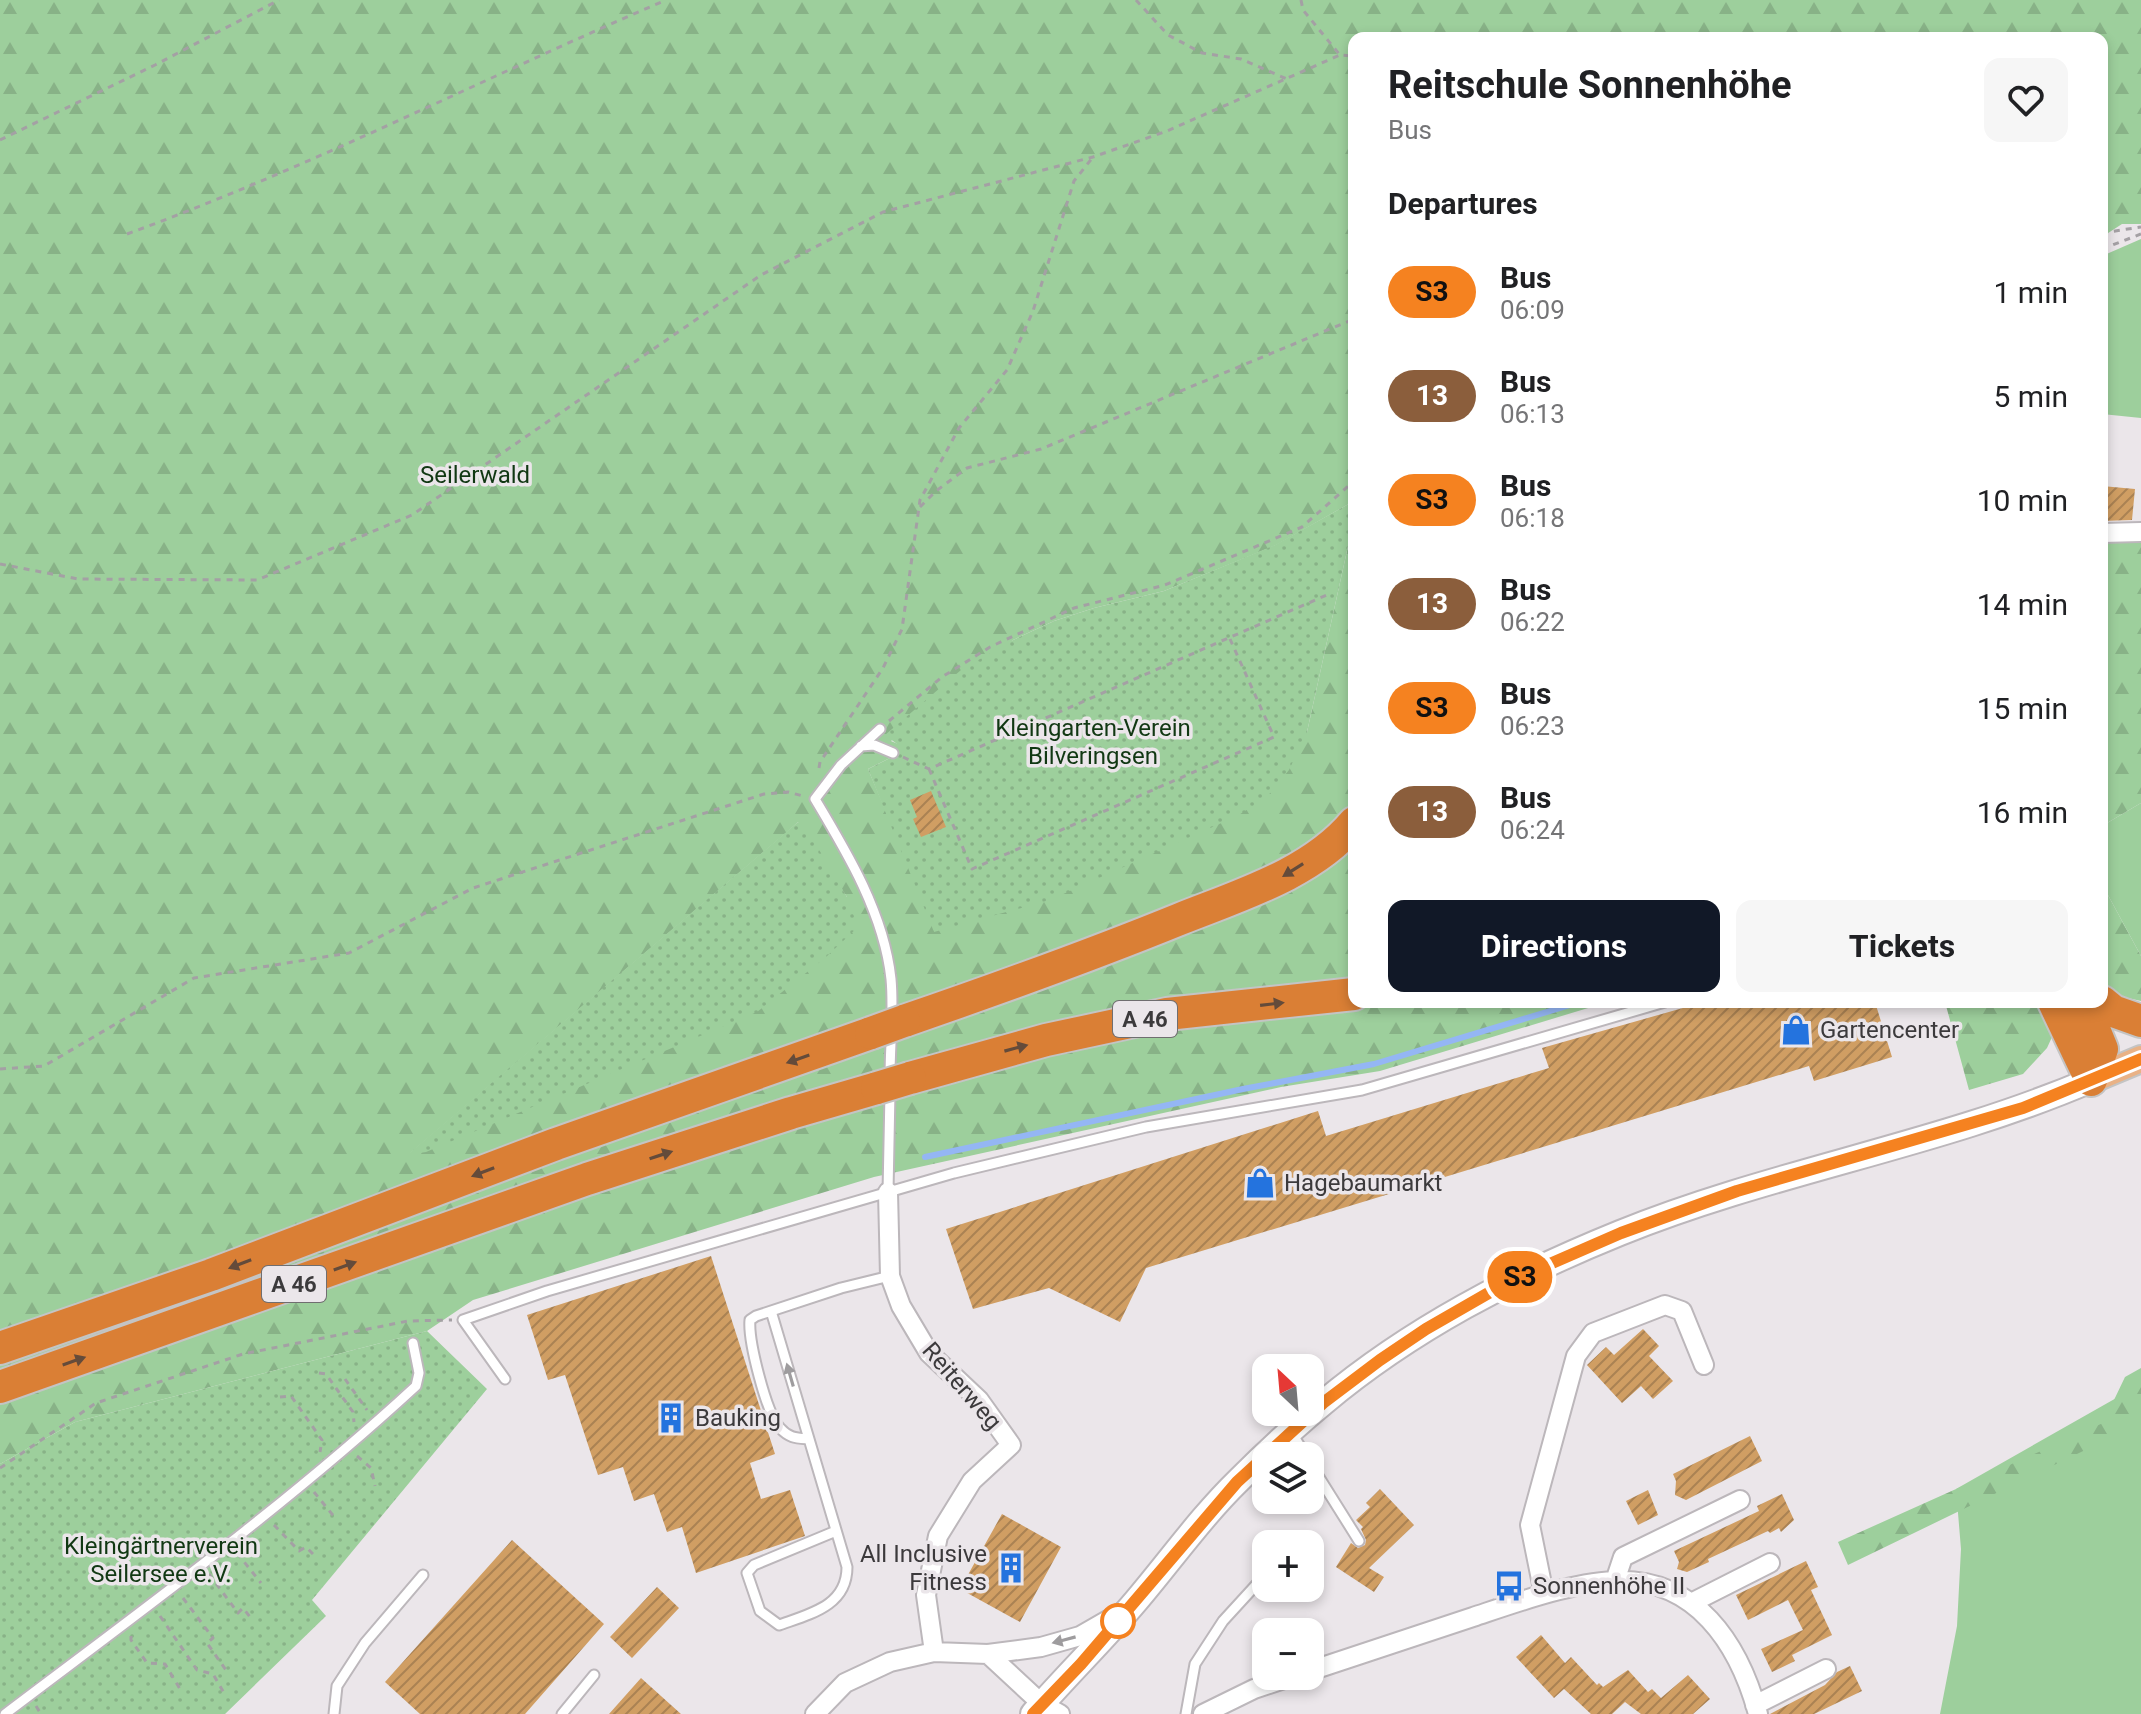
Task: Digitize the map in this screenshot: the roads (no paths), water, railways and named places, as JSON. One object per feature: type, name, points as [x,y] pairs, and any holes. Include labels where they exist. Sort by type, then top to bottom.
[{"type":"highway","name":"A 46","points":[[0,1348],[211,1275],[556,1144],[1064,967],[1279,879],[1338,842],[1348,830]]},
{"type":"highway","name":"A 46","points":[[0,1387],[587,1179],[910,1078],[1046,1040],[1167,1014],[1348,995]]},
{"type":"highway","points":[[2108,1007],[2141,1021]]},
{"type":"highway","points":[[2057,1008],[2091,1080]]},
{"type":"highway","points":[[2085,1008],[2102,1049],[2091,1080]]},
{"type":"main road","points":[[1045,1711],[1237,1482],[1323,1403],[1426,1329],[1506,1283],[1621,1233],[1737,1191],[2023,1108],[2141,1059]]},
{"type":"street","points":[[2108,533],[2141,532]]},
{"type":"street","name":"Reiterweg","points":[[888,1192],[890,1276],[901,1306],[929,1353],[979,1400],[1011,1445],[972,1481],[938,1536],[926,1595],[934,1652]]},
{"type":"street","points":[[1544,1594],[1530,1525],[1576,1356],[1593,1333],[1665,1305],[1682,1311],[1704,1365]]},
{"type":"street","points":[[1615,1581],[1623,1557],[1740,1500]]},
{"type":"street","points":[[1693,1602],[1770,1563]]},
{"type":"street","points":[[1324,1666],[1544,1594],[1615,1581],[1656,1586],[1693,1602],[1723,1635],[1748,1680],[1756,1709],[1826,1669]]},
{"type":"street","points":[[815,1714],[845,1683],[890,1662],[934,1652],[988,1654],[1041,1647],[1080,1636],[1133,1605]]},
{"type":"street","points":[[988,1654],[1045,1711]]},
{"type":"street","points":[[1207,1713],[1252,1690]]},
{"type":"lane","points":[[880,729],[841,765],[815,799],[852,861],[883,940],[891,979],[888,1192]]},
{"type":"lane","points":[[861,746],[874,745],[893,753]]},
{"type":"lane","points":[[505,1379],[463,1320],[547,1291],[954,1173],[1146,1127],[1362,1090],[1644,1008]]},
{"type":"lane","points":[[808,1439],[792,1438],[778,1427],[765,1395],[749,1331],[750,1320],[841,1288],[890,1276]]},
{"type":"lane","points":[[771,1311],[847,1567],[847,1580],[842,1593],[815,1612],[779,1625],[760,1611],[747,1573],[754,1565],[836,1531]]},
{"type":"lane","points":[[5,1714],[265,1516],[376,1423],[416,1386],[419,1373],[413,1343]]},
{"type":"lane","points":[[1291,1432],[1297,1442]]},
{"type":"lane","points":[[1324,1485],[1359,1541]]},
{"type":"lane","points":[[334,1714],[337,1686],[365,1643],[423,1575]]},
{"type":"lane","points":[[1186,1714],[1195,1664],[1223,1621],[1252,1589]]},
{"type":"lane","points":[[562,1714],[594,1675]]},
{"type":"waterway","points":[[925,1157],[1374,1064],[1560,1008]]},
{"type":"place","name":"Gartencenter","points":[[1796,1030]]},
{"type":"place","name":"Hagebaumarkt","points":[[1260,1183]]},
{"type":"place","name":"Bauking","points":[[671,1418]]},
{"type":"place","name":"All Inclusive Fitness","points":[[1011,1568]]},
{"type":"place","name":"Sonnenhöhe II","points":[[1509,1586]]},
{"type":"park label","name":"Seilerwald","points":[[475,475]]},
{"type":"park label","name":"Kleingarten-Verein Bilveringsen","points":[[1093,742]]},
{"type":"park label","name":"Kleingärtnerverein Seilersee e.V.","points":[[161,1560]]}]
